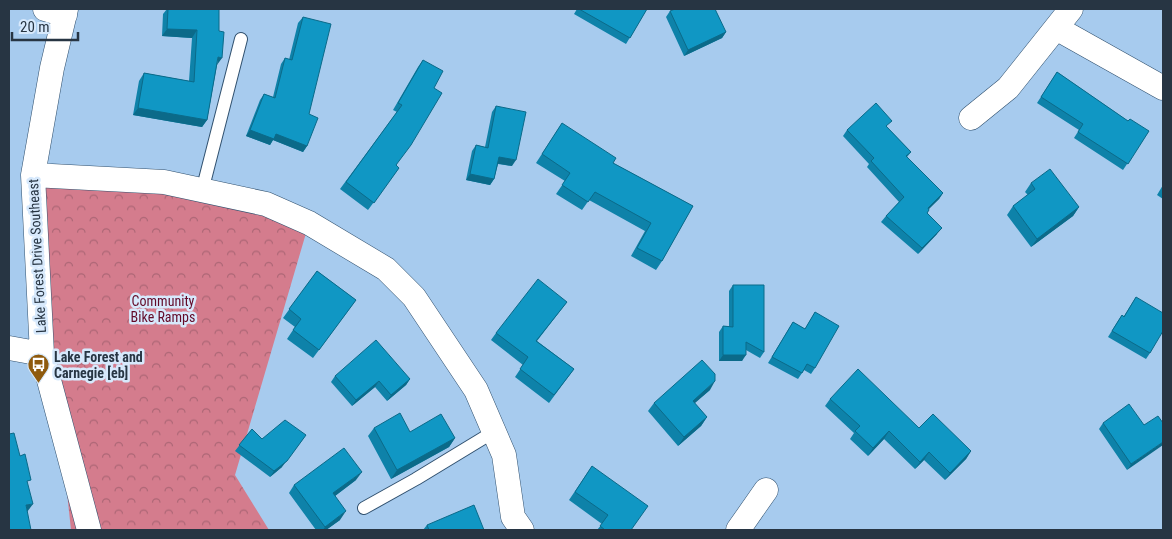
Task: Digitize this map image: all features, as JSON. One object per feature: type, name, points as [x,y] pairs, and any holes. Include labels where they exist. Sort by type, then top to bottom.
[{"type":"street","points":[[971,118],[1008,88],[1071,9]]},
{"type":"street","name":"Lake Forest Drive Southeast","points":[[59,11],[33,175],[42,354],[89,530]]},
{"type":"street","points":[[1056,28],[1163,88]]},
{"type":"street","points":[[33,175],[164,182],[266,204],[309,223],[386,269],[414,297],[476,390],[504,455],[513,517],[522,530]]},
{"type":"street","points":[[9,348],[42,354]]},
{"type":"street","points":[[738,530],[766,490]]},
{"type":"lane","points":[[202,191],[241,39]]},
{"type":"lane","points":[[364,508],[494,431]]},
{"type":"green space","name":"Community Bike Ramps","points":[[33,175],[266,204],[309,223],[235,475],[269,530],[71,530]]},
{"type":"building","points":[[168,9],[219,9],[219,31],[224,32],[222,58],[218,57],[207,120],[138,108],[144,73],[194,82],[197,30],[167,29]]},
{"type":"building","points":[[579,9],[647,9],[630,38]]},
{"type":"building","points":[[675,9],[715,9],[726,32],[688,50],[670,11]]},
{"type":"building","points":[[303,17],[331,24],[309,114],[318,118],[307,146],[276,134],[274,139],[250,130],[264,94],[275,98],[285,58],[292,60]]},
{"type":"building","points":[[423,60],[443,71],[434,88],[442,93],[411,145],[396,165],[399,168],[374,203],[346,182],[402,105],[398,103]]},
{"type":"building","points":[[1057,72],[1128,121],[1130,119],[1149,131],[1128,164],[1078,132],[1083,124],[1041,97]]},
{"type":"building","points":[[876,103],[892,121],[886,126],[911,152],[906,156],[943,193],[928,208],[927,213],[942,228],[922,248],[886,216],[904,197],[871,161],[874,158],[847,130]]},
{"type":"building","points":[[496,106],[526,112],[516,160],[499,157],[494,179],[470,174],[476,145],[488,148]]},
{"type":"building","points":[[562,123],[616,158],[613,163],[693,206],[662,261],[637,248],[651,223],[595,192],[588,202],[562,185],[570,173],[542,154]]},
{"type":"building","points":[[1050,169],[1079,207],[1037,239],[1013,206],[1035,189],[1031,183]]},
{"type":"building","points":[[317,271],[356,300],[319,350],[293,330],[301,319],[289,309]]},
{"type":"building","points":[[538,279],[567,302],[536,341],[574,369],[554,395],[520,369],[528,357],[496,333]]},
{"type":"building","points":[[733,285],[764,285],[764,352],[746,342],[746,355],[723,355],[723,326],[733,327]]},
{"type":"building","points":[[1136,297],[1163,313],[1163,331],[1150,353],[1112,331],[1122,315],[1124,317]]},
{"type":"building","points":[[815,312],[839,326],[815,368],[807,364],[802,373],[772,357],[793,322],[805,329]]},
{"type":"building","points":[[376,340],[410,379],[391,395],[379,381],[356,400],[335,376]]},
{"type":"building","points":[[702,360],[715,374],[715,381],[693,401],[707,417],[684,437],[654,403]]},
{"type":"building","points":[[858,369],[919,428],[933,414],[971,451],[950,473],[929,452],[920,462],[889,431],[873,448],[855,431],[860,426],[830,399]]},
{"type":"building","points":[[1129,404],[1144,425],[1158,416],[1163,423],[1163,442],[1131,464],[1103,423]]},
{"type":"building","points":[[400,413],[410,432],[441,414],[455,438],[397,470],[374,428]]},
{"type":"building","points":[[285,420],[306,435],[287,461],[274,471],[239,445],[252,429],[262,439]]},
{"type":"building","points":[[14,433],[20,456],[25,454],[31,480],[27,481],[33,504],[26,505],[31,530],[9,530],[9,434]]},
{"type":"building","points":[[344,448],[362,472],[333,493],[346,511],[325,527],[294,485]]},
{"type":"building","points":[[592,466],[648,506],[631,530],[605,530],[600,526],[608,515],[575,492]]},
{"type":"building","points":[[474,505],[484,530],[429,530],[427,525]]},
{"type":"place","name":"Lake Forest and Carnegie [eb]","points":[[38,384]]}]
